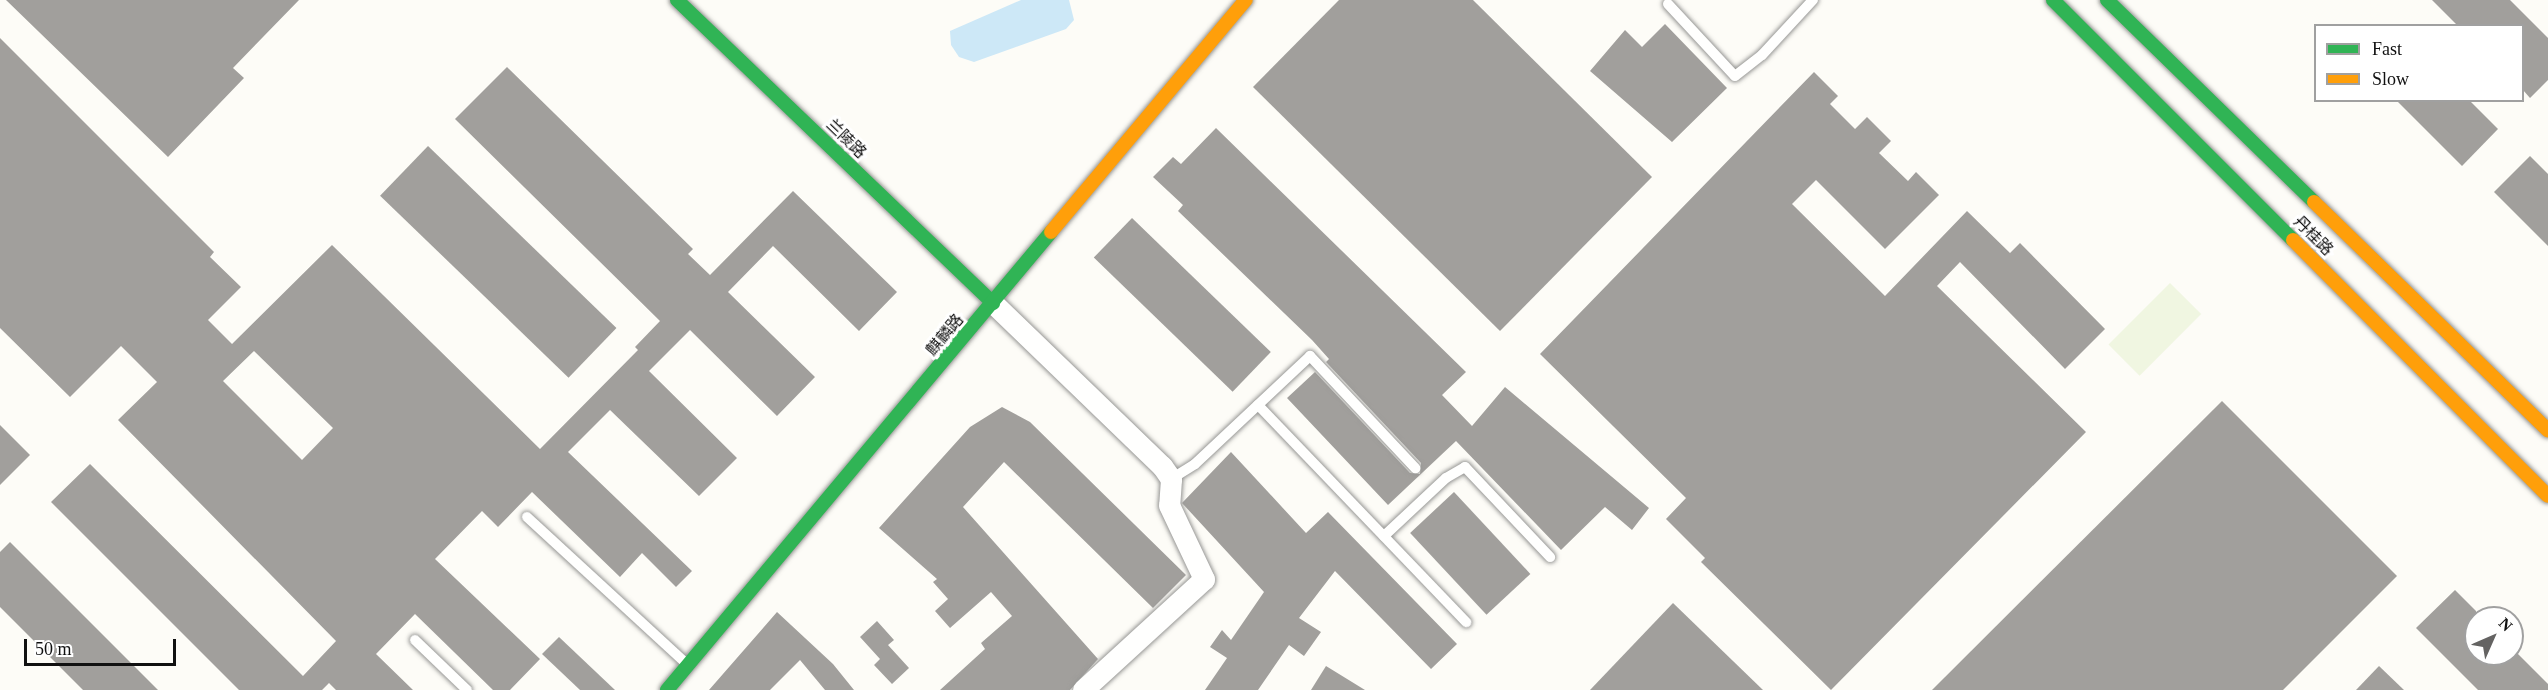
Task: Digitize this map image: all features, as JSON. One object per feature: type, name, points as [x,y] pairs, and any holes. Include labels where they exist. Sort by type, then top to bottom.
[{"type":"street","name":"兰陵路","points":[[676,0],[993,303]]},
{"type":"street","name":"麒麟路","points":[[667,690],[1246,0]]},
{"type":"street","name":"丹桂路","points":[[2053,0],[2548,496]]},
{"type":"street","name":"丹桂路","points":[[2108,0],[2548,430]]},
{"type":"street","points":[[993,303],[1171,479],[1169,505],[1204,579],[1083,690]]},
{"type":"lane","points":[[1668,4],[1735,76],[1762,55],[1812,0]]},
{"type":"lane","points":[[1171,479],[1195,464],[1310,356],[1415,468]]},
{"type":"lane","points":[[1258,405],[1466,622]]},
{"type":"lane","points":[[1384,536],[1446,478],[1465,467],[1550,557]]},
{"type":"lane","points":[[527,517],[688,665]]},
{"type":"lane","points":[[415,640],[467,690]]},
{"type":"green space","points":[[2170,283],[2201,314],[2140,376],[2108,345]]},
{"type":"water","points":[[1021,0],[1069,0],[1074,20],[1066,29],[974,62],[959,57],[951,45],[950,31]]},
{"type":"building","points":[[6,0],[299,0],[233,68],[244,78],[168,157]]},
{"type":"building","points":[[1339,0],[1473,0],[1652,177],[1500,331],[1253,87]]},
{"type":"building","points":[[2432,0],[2510,0],[2548,38],[2548,80],[2530,98],[2524,91],[2524,24],[2456,24]]},
{"type":"building","points":[[1665,24],[1727,88],[1672,142],[1590,71],[1625,30],[1642,47]]},
{"type":"building","points":[[0,38],[214,252],[210,257],[241,287],[208,320],[232,344],[332,245],[540,449],[638,350],[635,347],[660,321],[455,119],[507,67],[693,249],[688,254],[710,275],[793,191],[897,292],[859,331],[773,246],[728,292],[815,377],[777,416],[690,330],[649,371],[737,458],[699,496],[610,410],[568,452],[692,571],[676,587],[642,553],[620,577],[532,492],[498,527],[482,511],[435,559],[540,659],[510,690],[493,690],[415,614],[376,654],[413,690],[336,690],[329,683],[322,690],[239,690],[51,502],[90,464],[303,676],[336,641],[118,420],[157,382],[121,346],[70,397],[0,328]],"holes":[[[254,351],[333,428],[302,460],[223,381]]]},
{"type":"building","points":[[1814,72],[1838,96],[1830,104],[1855,129],[1867,117],[1891,141],[1879,153],[1908,181],[1916,172],[1939,195],[1885,249],[1816,180],[1792,204],[1885,296],[1967,211],[2010,253],[2020,243],[2105,329],[2065,369],[1960,262],[1937,286],[2086,432],[1831,690],[1701,562],[1705,558],[1666,519],[1686,498],[1540,354]]},
{"type":"building","points":[[2398,102],[2471,102],[2498,129],[2462,166]]},
{"type":"building","points":[[1216,128],[1466,372],[1442,395],[1472,426],[1505,387],[1649,508],[1632,530],[1605,507],[1561,550],[1456,441],[1388,505],[1287,398],[1315,372],[1410,473],[1420,474],[1421,463],[1326,362],[1329,359],[1312,340],[1178,211],[1183,205],[1153,177],[1173,157],[1181,164]]},
{"type":"building","points":[[428,146],[616,328],[569,378],[380,196]]},
{"type":"building","points":[[2530,156],[2548,174],[2548,246],[2494,192]]},
{"type":"building","points":[[1132,218],[1271,352],[1233,392],[1094,258]]},
{"type":"building","points":[[2222,401],[2397,576],[2283,690],[1932,690]]},
{"type":"building","points":[[1002,407],[1030,422],[1186,575],[1153,608],[1004,462],[963,507],[1098,659],[1070,690],[940,690],[985,649],[981,643],[1012,616],[991,592],[950,628],[935,611],[948,599],[933,582],[937,579],[879,528],[970,427]]},
{"type":"building","points":[[0,425],[30,455],[0,485]]},
{"type":"building","points":[[1231,452],[1306,533],[1328,512],[1457,644],[1431,669],[1335,571],[1299,618],[1321,632],[1304,656],[1289,645],[1258,690],[1205,690],[1227,658],[1210,647],[1222,630],[1231,640],[1264,592],[1182,503]]},
{"type":"building","points":[[1454,492],[1530,574],[1487,615],[1410,533]]},
{"type":"building","points":[[10,542],[158,690],[83,690],[0,607],[0,552]]},
{"type":"building","points":[[2455,590],[2471,606],[2464,606],[2464,666],[2524,666],[2524,660],[2548,684],[2548,690],[2478,690],[2416,628]]},
{"type":"building","points":[[1673,603],[1763,690],[1590,690]]},
{"type":"building","points":[[777,612],[833,664],[854,690],[825,690],[800,660],[770,690],[709,690]]},
{"type":"building","points":[[877,621],[894,640],[888,645],[909,668],[892,684],[874,665],[880,659],[860,637]]},
{"type":"building","points":[[559,637],[615,690],[580,690],[542,654]]},
{"type":"building","points":[[1326,666],[1365,690],[1311,690]]},
{"type":"building","points":[[2379,666],[2404,690],[2356,690]]},
{"type":"traffic: fast","points":[[677,0],[993,303]]},
{"type":"traffic: fast","points":[[2053,0],[2293,240]]},
{"type":"traffic: fast","points":[[2107,0],[2314,202]]},
{"type":"traffic: fast","points":[[667,690],[1051,232]]},
{"type":"traffic: slow","points":[[1051,232],[1246,0]]},
{"type":"traffic: slow","points":[[2314,202],[2548,430]]},
{"type":"traffic: slow","points":[[2293,240],[2548,496]]}]
